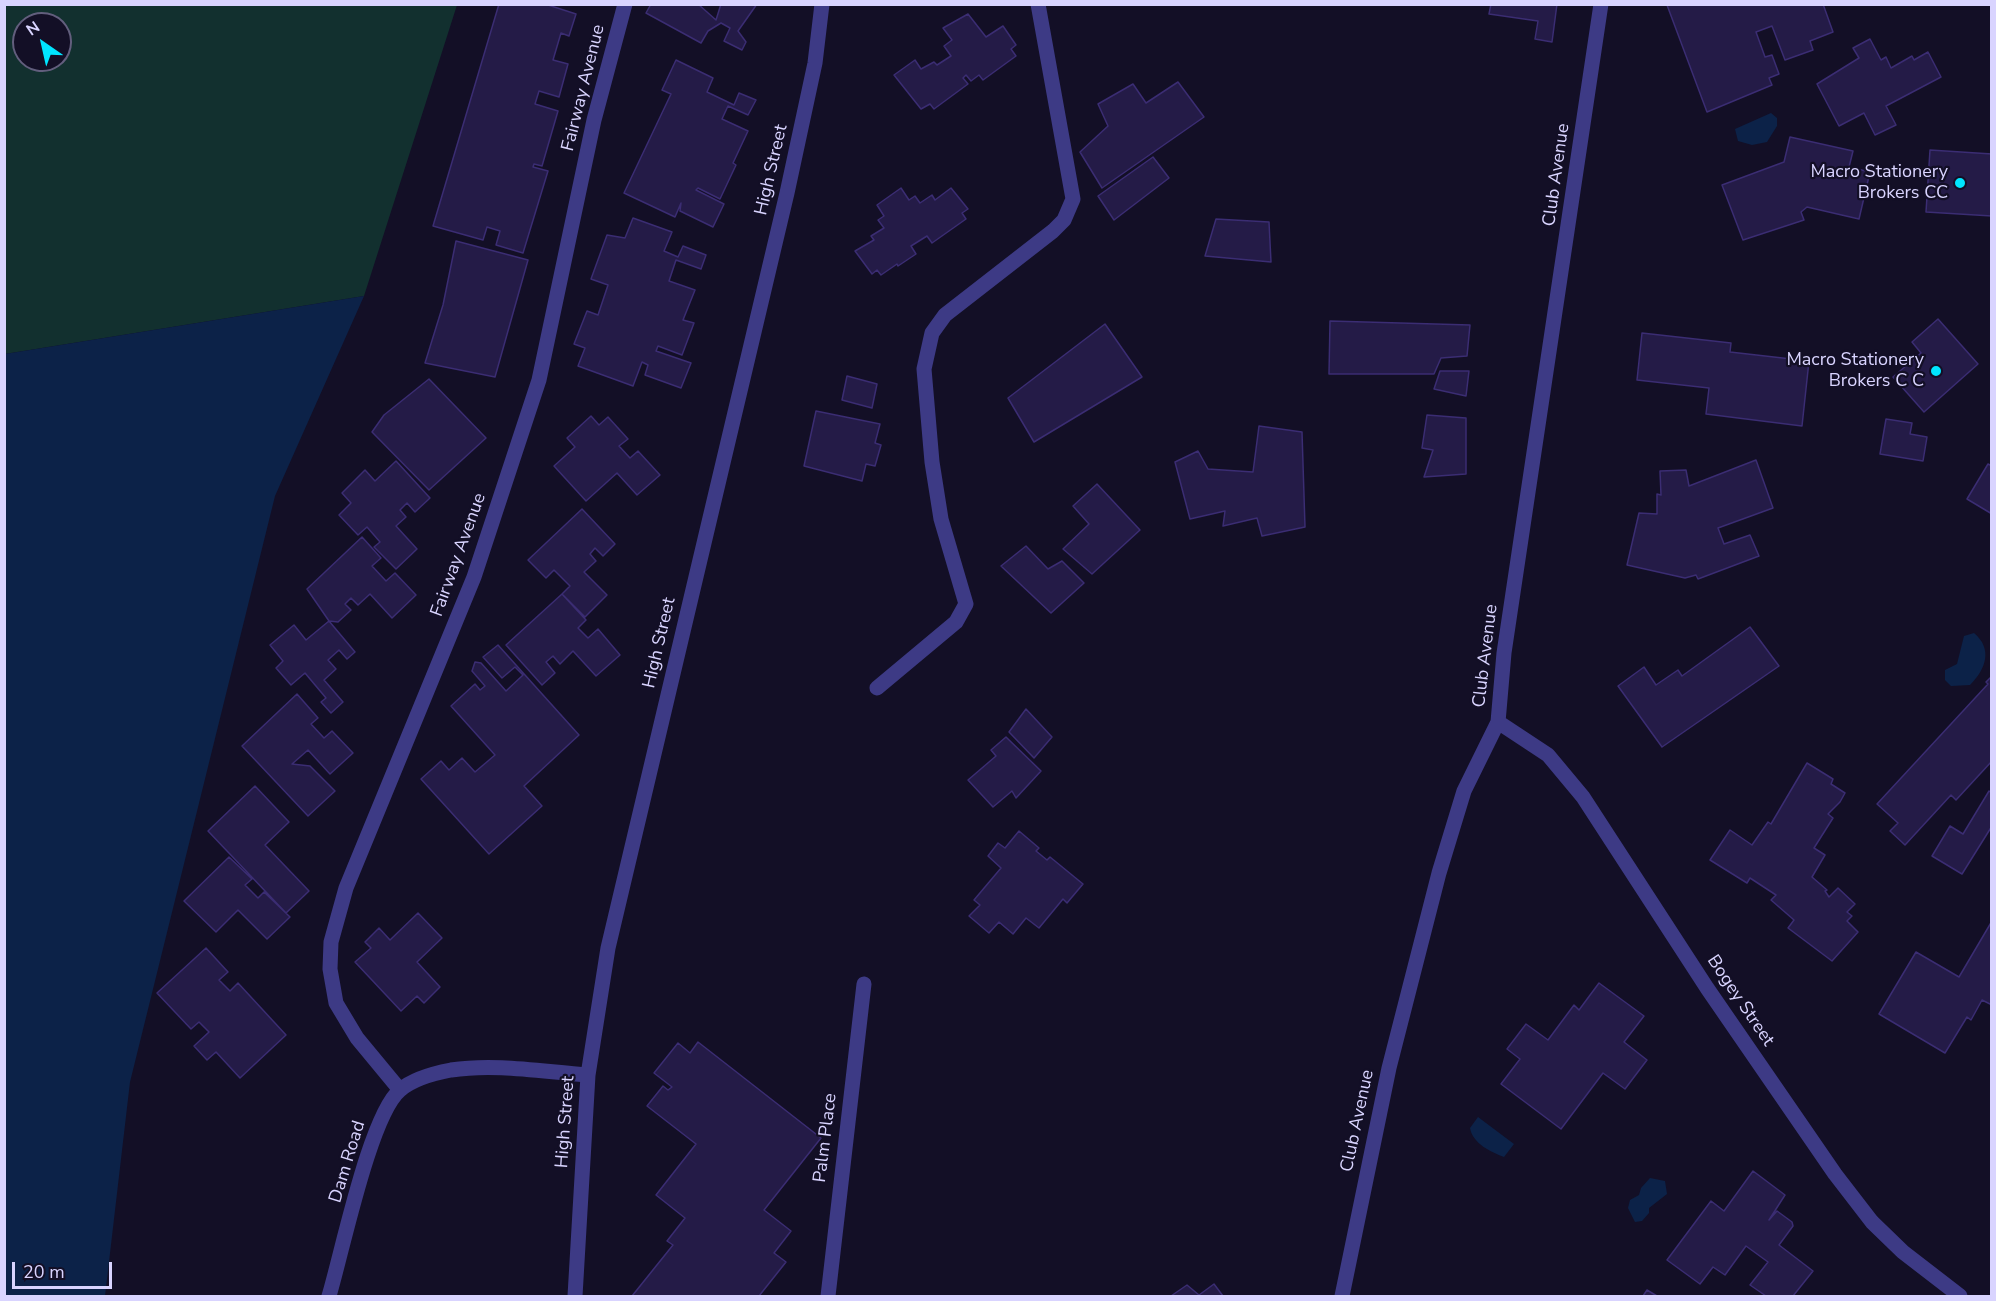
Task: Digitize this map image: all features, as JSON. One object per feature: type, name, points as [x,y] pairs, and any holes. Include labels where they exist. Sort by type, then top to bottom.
[{"type":"street","name":"Fairway Avenue","points":[[400,1090],[357,1038],[336,1003],[330,969],[331,942],[346,888],[474,578],[538,380],[594,120],[625,4]]},
{"type":"street","name":"High Street","points":[[575,1296],[588,1075],[608,948],[787,194],[815,63],[822,4]]},
{"type":"street","points":[[877,688],[956,622],[966,604],[941,519],[932,462],[924,369],[932,333],[945,315],[1053,231],[1064,220],[1073,199],[1038,4]]},
{"type":"street","name":"Club Avenue","points":[[1342,1296],[1389,1068],[1439,873],[1464,791],[1498,722],[1504,653],[1601,4]]},
{"type":"street","name":"Bogey Street","points":[[1498,722],[1548,756],[1583,797],[1707,988],[1835,1174],[1872,1222],[1903,1252],[1960,1296]]},
{"type":"street","name":"Palm Place","points":[[828,1296],[864,984]]},
{"type":"street","points":[[400,1090],[429,1076],[452,1070],[503,1069],[588,1075]]},
{"type":"street","name":"Dam Road","points":[[329,1296],[373,1136],[400,1090]]},
{"type":"green space","points":[[5,5],[457,5],[364,296],[5,354]]},
{"type":"water","points":[[1771,113],[1777,118],[1777,126],[1767,142],[1752,145],[1738,141],[1735,129]]},
{"type":"water","points":[[364,296],[275,496],[130,1082],[105,1296],[5,1296],[5,354]]},
{"type":"water","points":[[1974,633],[1984,646],[1983,666],[1970,685],[1951,686],[1945,680],[1945,670],[1957,664],[1964,636]]},
{"type":"water","points":[[1478,1117],[1514,1144],[1504,1157],[1488,1150],[1475,1139],[1470,1128]]},
{"type":"water","points":[[1650,1178],[1665,1181],[1667,1194],[1649,1208],[1649,1213],[1642,1221],[1635,1222],[1628,1208],[1630,1200],[1639,1195],[1641,1188]]},
{"type":"building","points":[[499,4],[545,4],[576,14],[569,36],[561,33],[553,60],[568,64],[559,97],[539,91],[535,104],[558,111],[542,166],[534,164],[533,167],[548,171],[523,253],[496,245],[500,231],[487,227],[483,240],[433,226]]},
{"type":"building","points":[[651,4],[698,4],[716,20],[721,4],[757,4],[738,31],[746,42],[742,50],[724,41],[730,28],[721,23],[708,31],[701,43],[646,13]]},
{"type":"building","points":[[1491,4],[1557,4],[1552,42],[1535,39],[1538,21],[1489,14]]},
{"type":"building","points":[[1823,4],[1833,32],[1810,41],[1813,50],[1785,60],[1772,26],[1756,32],[1765,57],[1772,55],[1779,74],[1769,78],[1772,85],[1707,112],[1667,5]]},
{"type":"building","points":[[968,14],[986,37],[1003,26],[1016,45],[1011,49],[1016,56],[983,80],[979,75],[971,81],[966,75],[963,78],[968,84],[934,109],[930,104],[921,109],[894,75],[915,60],[921,69],[934,62],[937,65],[951,56],[944,46],[952,40],[943,28]]},
{"type":"building","points":[[1870,39],[1881,60],[1886,57],[1891,68],[1912,56],[1914,60],[1928,52],[1941,77],[1886,106],[1896,125],[1875,135],[1864,113],[1839,126],[1817,84],[1859,58],[1853,48]]},
{"type":"building","points":[[676,60],[713,78],[707,92],[734,105],[739,93],[756,100],[748,115],[728,106],[722,119],[748,131],[733,163],[736,165],[720,199],[698,188],[696,190],[724,204],[713,227],[680,211],[681,203],[675,217],[624,193],[671,94],[662,90]]},
{"type":"building","points":[[1178,82],[1204,117],[1102,188],[1080,152],[1108,126],[1098,104],[1133,84],[1146,103]]},
{"type":"building","points":[[1790,137],[1853,151],[1849,167],[1870,172],[1859,219],[1807,207],[1801,212],[1804,220],[1743,240],[1722,185],[1784,162]]},
{"type":"building","name":"Macro Stationery Brokers CC","points":[[1930,150],[1992,154],[1992,216],[1926,212]]},
{"type":"building","points":[[1153,157],[1169,178],[1114,220],[1098,196]]},
{"type":"building","points":[[901,188],[909,200],[915,196],[920,203],[932,195],[935,200],[951,188],[968,209],[962,213],[966,219],[932,243],[927,236],[911,246],[916,254],[898,266],[897,264],[881,275],[877,270],[872,274],[855,251],[874,240],[871,236],[884,228],[878,220],[884,216],[877,205]]},
{"type":"building","points":[[633,218],[672,232],[664,251],[678,257],[683,246],[706,255],[701,269],[676,260],[669,281],[695,290],[683,320],[694,323],[682,355],[658,346],[656,351],[691,363],[681,388],[645,375],[648,365],[642,362],[633,386],[578,366],[585,348],[574,344],[587,311],[598,315],[608,285],[591,279],[607,235],[625,238]]},
{"type":"building","points":[[1216,219],[1269,222],[1271,262],[1205,256]]},
{"type":"building","points":[[456,241],[528,260],[495,377],[425,363],[443,305]]},
{"type":"building","name":"Macro Stationery Brokers C C","points":[[1938,319],[1978,364],[1924,412],[1893,377],[1921,353],[1912,342]]},
{"type":"building","points":[[1330,321],[1470,325],[1467,356],[1441,358],[1434,374],[1329,374]]},
{"type":"building","points":[[1105,324],[1142,377],[1034,442],[1008,398]]},
{"type":"building","points":[[1642,333],[1731,343],[1730,352],[1809,361],[1802,426],[1706,414],[1709,388],[1637,380]]},
{"type":"building","points":[[1440,371],[1469,371],[1466,396],[1434,389]]},
{"type":"building","points":[[847,376],[877,384],[872,408],[842,400]]},
{"type":"building","points":[[429,379],[486,438],[429,490],[372,432],[384,415]]},
{"type":"building","points":[[816,411],[880,424],[875,443],[881,445],[875,466],[866,464],[862,481],[804,466]]},
{"type":"building","points":[[1427,415],[1466,418],[1466,474],[1424,477],[1433,450],[1422,448]]},
{"type":"building","points":[[591,416],[599,425],[608,417],[628,439],[619,446],[630,458],[638,451],[660,475],[637,495],[617,473],[586,501],[554,466],[575,447],[567,438]]},
{"type":"building","points":[[1886,419],[1912,423],[1910,434],[1927,437],[1923,461],[1880,454]]},
{"type":"building","points":[[1259,426],[1302,432],[1305,527],[1262,536],[1257,518],[1223,526],[1225,511],[1190,519],[1175,462],[1198,451],[1208,469],[1253,472]]},
{"type":"building","points":[[1756,460],[1773,508],[1718,528],[1724,544],[1750,535],[1759,556],[1698,579],[1696,575],[1685,578],[1627,565],[1639,513],[1657,514],[1657,494],[1661,495],[1660,471],[1686,470],[1689,486]]},
{"type":"building","points":[[396,461],[430,498],[415,512],[407,503],[400,510],[406,517],[396,526],[417,549],[396,569],[374,547],[380,542],[367,527],[358,535],[339,515],[351,503],[342,493],[365,470],[375,481]]},
{"type":"building","points":[[1988,464],[1992,466],[1992,514],[1967,499]]},
{"type":"building","points":[[1097,484],[1140,530],[1092,574],[1063,549],[1089,524],[1073,506]]},
{"type":"building","points":[[582,509],[615,544],[603,556],[595,548],[590,554],[596,561],[584,572],[607,595],[585,617],[562,594],[570,586],[554,570],[546,578],[528,560]]},
{"type":"building","points":[[362,537],[381,558],[372,566],[386,581],[395,573],[416,595],[392,618],[370,594],[358,605],[351,598],[345,604],[351,610],[338,622],[329,621],[307,589]]},
{"type":"building","points":[[1026,546],[1048,569],[1062,561],[1084,583],[1051,613],[1001,566]]},
{"type":"building","points":[[562,594],[586,620],[578,628],[588,638],[598,629],[620,655],[596,676],[573,651],[560,664],[553,656],[546,662],[555,673],[542,685],[506,645]]},
{"type":"building","points":[[329,621],[355,652],[347,659],[339,650],[328,660],[336,669],[324,680],[343,702],[331,713],[321,702],[326,698],[305,673],[291,685],[276,668],[283,661],[270,645],[294,625],[306,640]]},
{"type":"building","points":[[1750,627],[1779,666],[1662,747],[1618,686],[1644,667],[1656,685],[1678,670],[1682,676]]},
{"type":"building","points":[[498,645],[579,735],[524,786],[542,806],[489,854],[421,779],[441,761],[449,770],[462,758],[475,772],[495,755],[451,706],[475,684],[480,690],[485,686],[472,671],[475,662],[481,663],[506,691],[523,675],[515,667],[502,678],[483,657]]},
{"type":"building","points":[[1992,676],[1992,761],[1956,800],[1951,795],[1905,845],[1890,831],[1898,823],[1877,804],[1988,684],[1986,682]]},
{"type":"building","points":[[297,694],[318,718],[311,724],[324,738],[332,731],[353,753],[330,774],[308,750],[292,764],[310,766],[335,791],[308,816],[242,746]]},
{"type":"building","points":[[1026,709],[1052,737],[1034,758],[1009,732]]},
{"type":"building","points":[[1006,737],[1041,771],[1016,798],[1012,791],[993,807],[968,780],[996,756],[991,750]]},
{"type":"building","points":[[1807,763],[1833,779],[1831,784],[1845,793],[1828,814],[1833,818],[1814,848],[1825,855],[1812,877],[1827,890],[1825,891],[1829,897],[1838,888],[1855,904],[1847,912],[1852,916],[1847,921],[1858,932],[1832,961],[1788,928],[1794,920],[1771,900],[1776,895],[1750,878],[1747,883],[1710,860],[1730,830],[1752,845],[1768,822],[1771,824]]},
{"type":"building","points":[[255,786],[289,822],[265,845],[309,891],[286,913],[208,831]]},
{"type":"building","points":[[1989,791],[1992,793],[1992,826],[1962,874],[1932,856],[1950,826],[1963,834]]},
{"type":"building","points":[[1019,831],[1039,848],[1036,851],[1047,860],[1050,857],[1083,884],[1067,903],[1063,899],[1039,928],[1026,918],[1013,934],[999,922],[989,933],[969,916],[980,905],[974,900],[1001,868],[988,856],[998,843],[1005,848]]},
{"type":"building","points":[[229,857],[252,879],[245,885],[258,898],[264,892],[290,917],[267,939],[238,910],[216,932],[184,901]]},
{"type":"building","points":[[418,913],[442,938],[417,962],[440,987],[424,1003],[417,996],[401,1011],[355,962],[371,948],[365,942],[379,928],[390,940]]},
{"type":"building","points":[[1992,921],[1992,1005],[1982,1000],[1971,1020],[1967,1017],[1945,1053],[1879,1014],[1916,952],[1959,977]]},
{"type":"building","points":[[206,948],[228,972],[219,980],[230,991],[238,983],[286,1035],[240,1078],[216,1052],[207,1060],[194,1046],[209,1032],[199,1022],[191,1029],[157,993]]},
{"type":"building","points":[[1599,983],[1644,1016],[1624,1042],[1647,1060],[1625,1089],[1603,1073],[1561,1129],[1501,1084],[1520,1059],[1507,1049],[1526,1024],[1548,1040],[1574,1005],[1579,1010]]},
{"type":"building","points":[[698,1042],[821,1138],[764,1210],[791,1231],[774,1253],[786,1262],[759,1296],[632,1296],[673,1245],[667,1241],[685,1218],[656,1195],[696,1144],[647,1106],[663,1086],[668,1090],[672,1087],[654,1073],[678,1043],[690,1053]]},
{"type":"building","points":[[1753,1171],[1785,1195],[1769,1220],[1777,1211],[1792,1222],[1793,1226],[1779,1245],[1813,1271],[1793,1296],[1766,1296],[1750,1285],[1768,1262],[1746,1246],[1725,1275],[1713,1267],[1700,1284],[1667,1260],[1711,1201],[1724,1211]]},
{"type":"building","points":[[1214,1284],[1223,1296],[1171,1296],[1187,1285],[1199,1295]]},
{"type":"building","points":[[1647,1290],[1657,1296],[1643,1296]]},
{"type":"place","name":"Macro Stationery Brokers CC","points":[[1960,183]]},
{"type":"place","name":"Macro Stationery Brokers C C","points":[[1936,371]]}]
